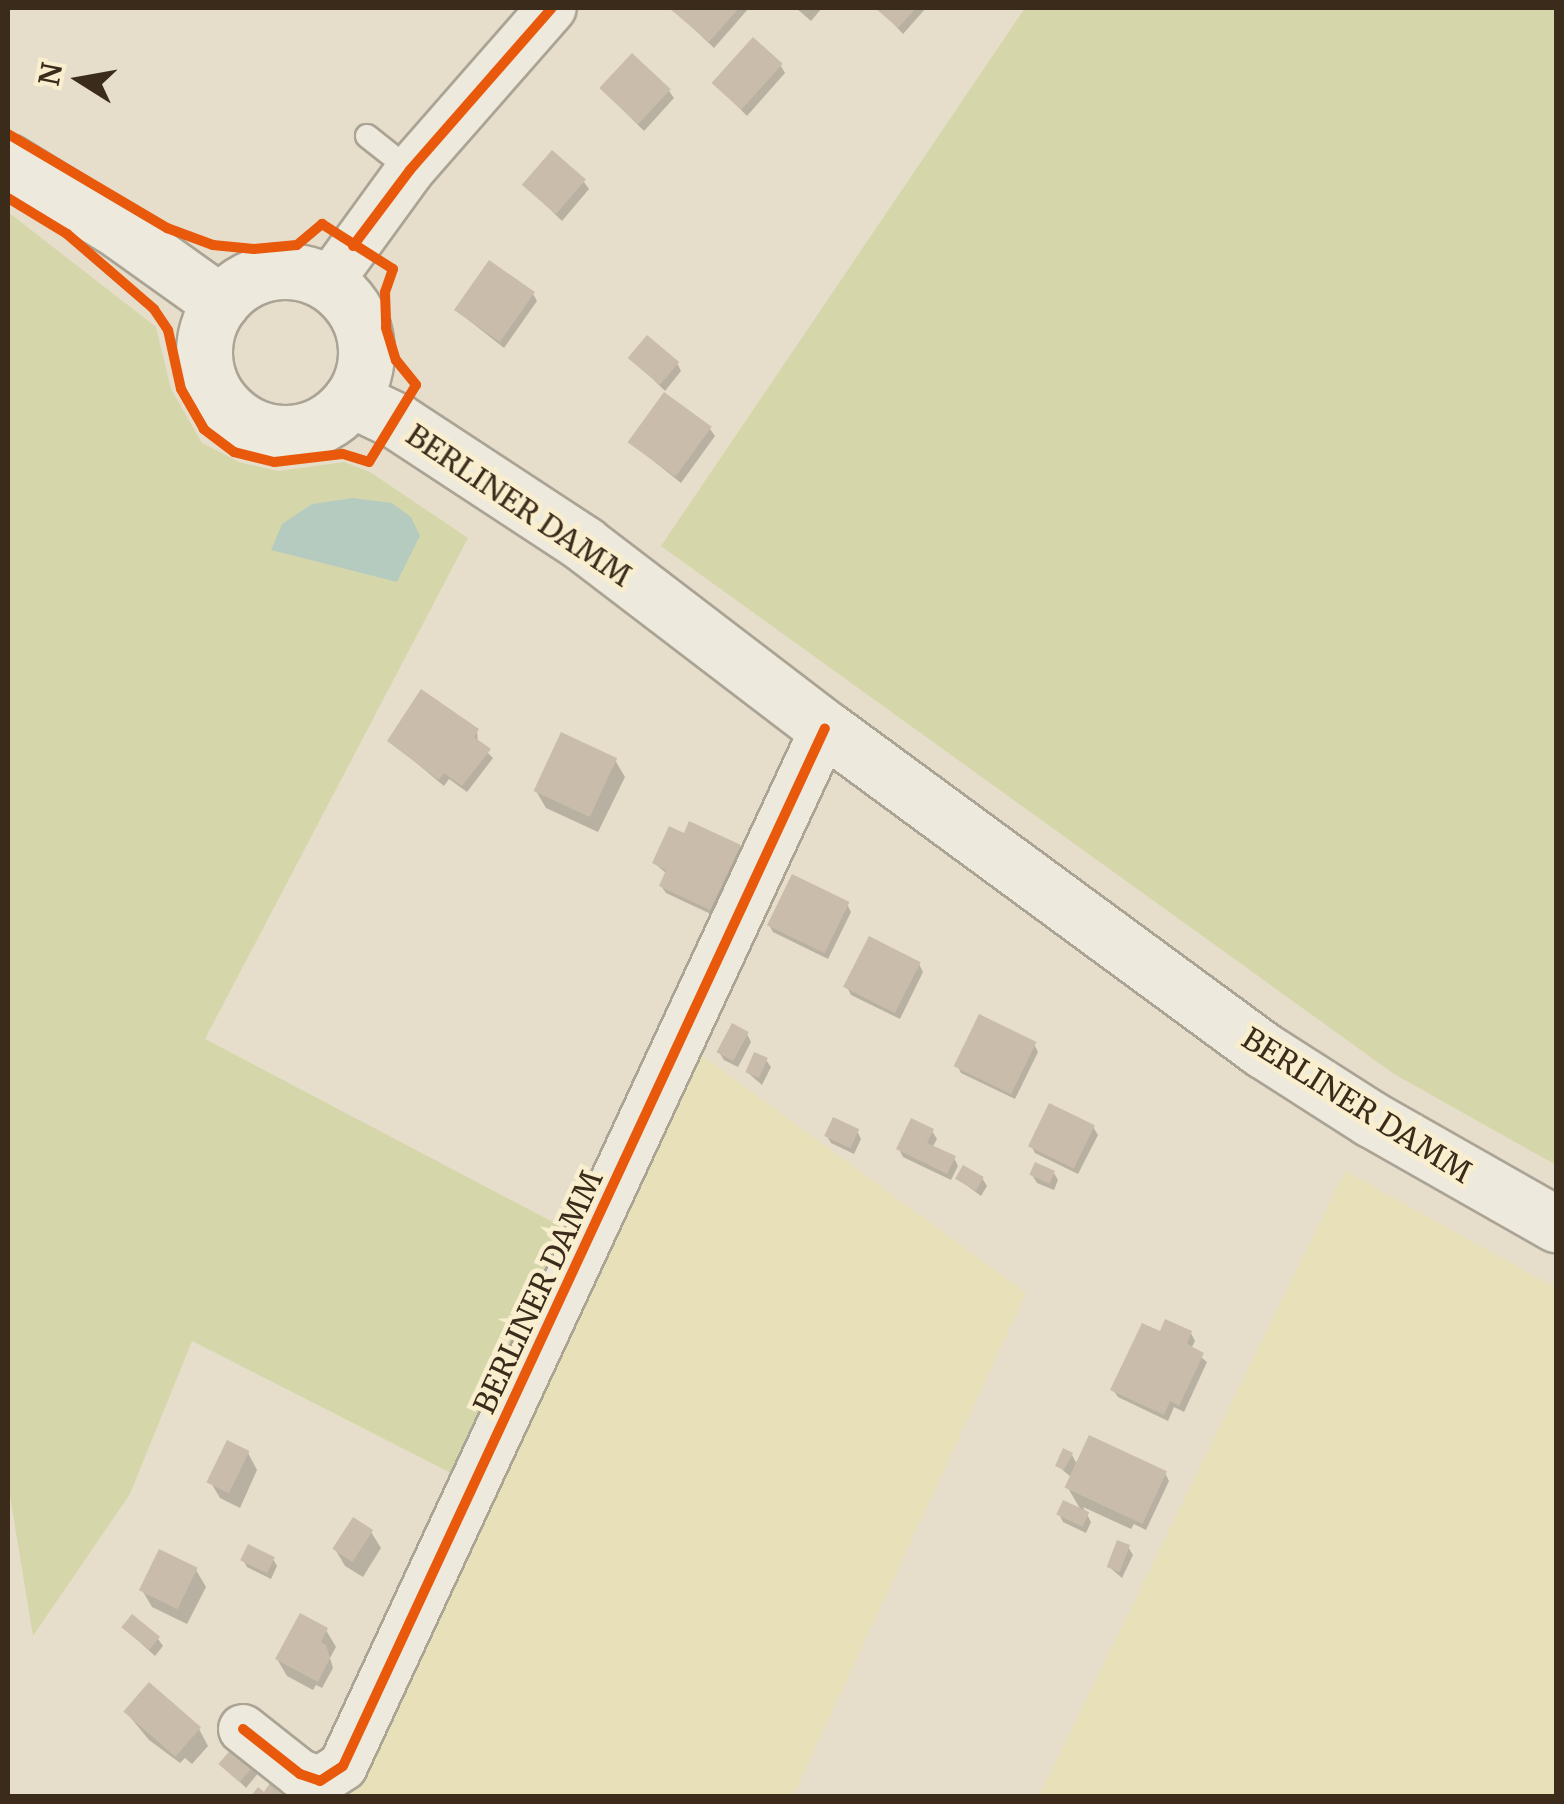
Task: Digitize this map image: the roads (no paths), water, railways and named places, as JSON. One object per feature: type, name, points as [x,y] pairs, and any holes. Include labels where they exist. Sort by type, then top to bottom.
[{"type":"main road","points":[[8,162],[120,232],[221,302]]},
{"type":"main road","points":[[296,272],[328,284],[348,300],[365,338],[362,380],[351,399],[334,417],[296,433],[274,433],[246,424],[224,406],[208,377],[204,354],[208,326],[221,302],[248,280],[264,274],[296,272]]},
{"type":"main road","name":"BERLINER DAMM","points":[[351,399],[397,421],[584,544],[825,728],[1263,1050],[1370,1119],[1556,1224]]},
{"type":"street","points":[[328,284],[410,170],[552,8]]},
{"type":"street","name":"BERLINER DAMM","points":[[243,1729],[300,1774],[320,1781],[343,1766],[825,728]]},
{"type":"lane","points":[[367,136],[410,170]]}]
